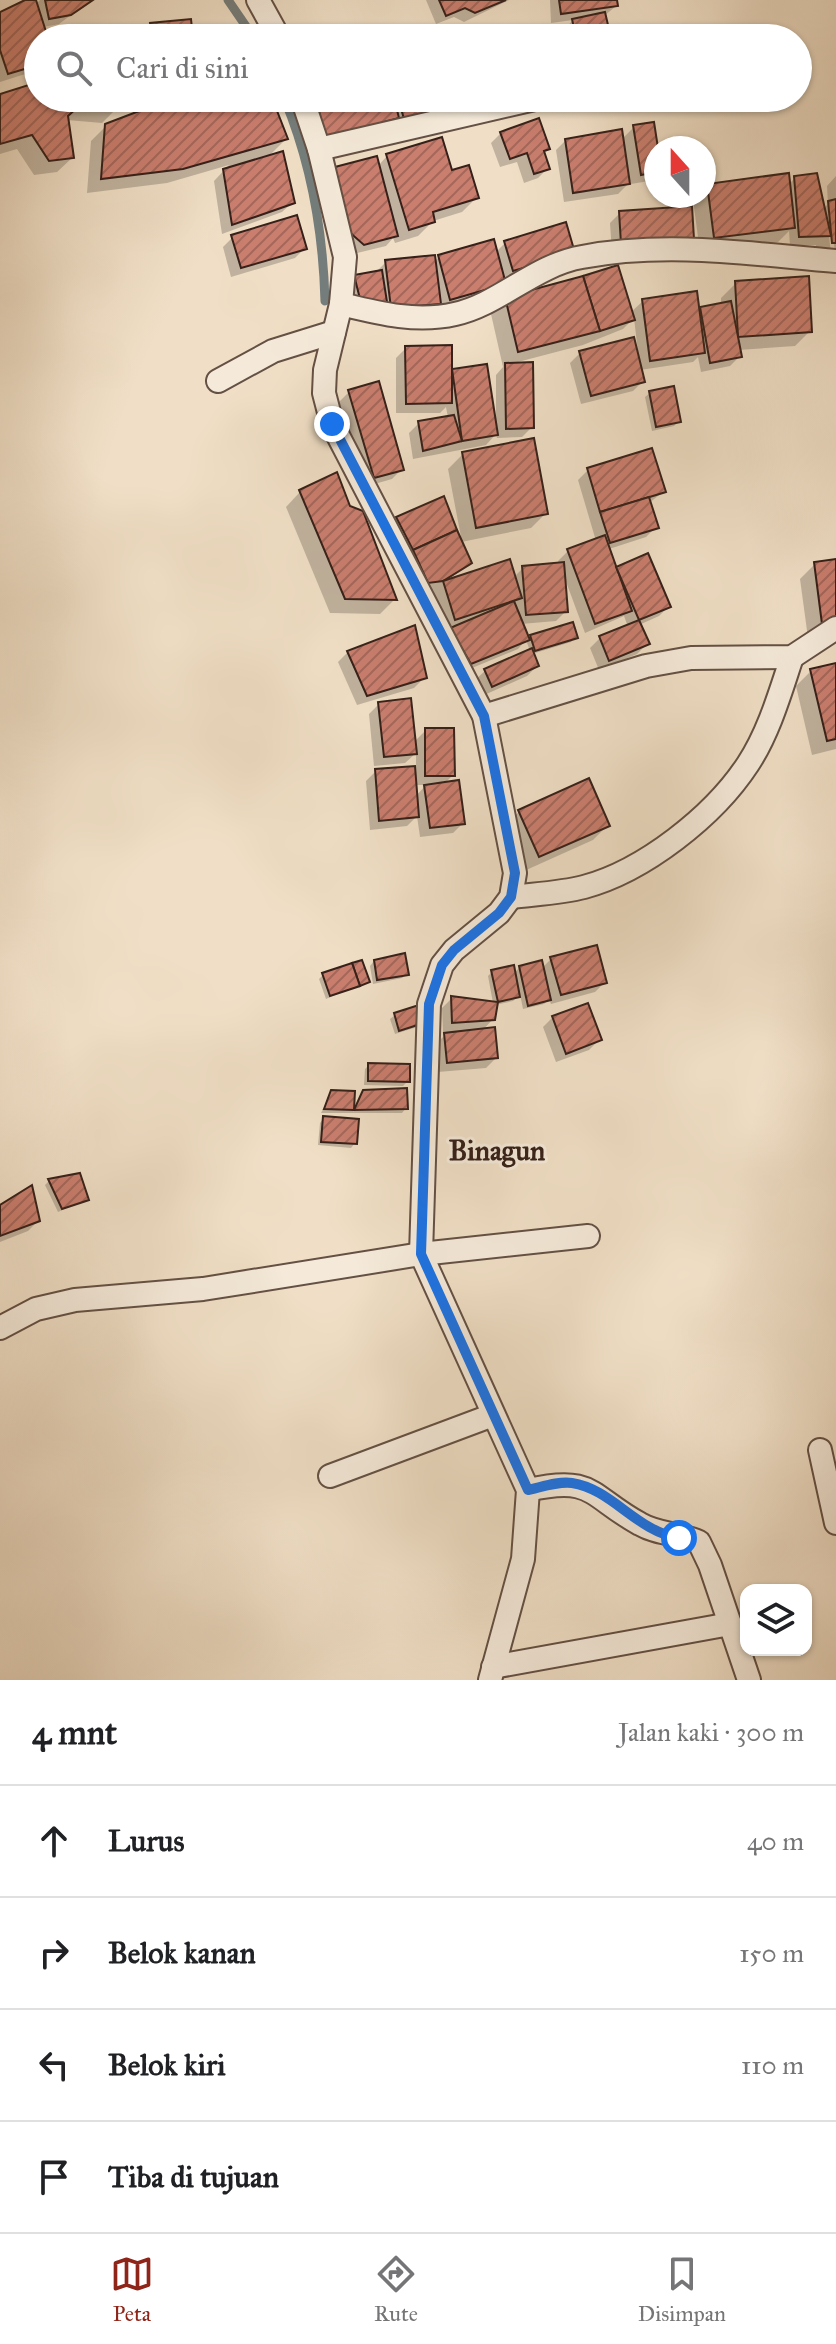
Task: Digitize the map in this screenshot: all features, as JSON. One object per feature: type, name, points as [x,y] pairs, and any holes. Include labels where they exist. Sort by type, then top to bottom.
[{"type":"street","points":[[258,0],[271,24]]},
{"type":"street","points":[[307,112],[319,149],[345,257],[341,304],[325,370],[324,393],[332,424],[484,716],[515,873],[511,897],[499,913],[454,950],[433,983],[429,1004],[421,1254],[528,1490],[523,1559],[492,1674],[730,1624]]},
{"type":"street","points":[[319,149],[479,112]]},
{"type":"street","points":[[341,304],[412,318],[456,314],[546,269],[594,254],[707,248],[836,261]]},
{"type":"street","points":[[218,381],[273,351],[334,332]]},
{"type":"street","points":[[484,716],[646,666],[691,658],[792,657],[836,628]]},
{"type":"street","points":[[511,897],[581,888],[607,880],[662,850],[715,802],[748,764],[773,715],[792,657]]},
{"type":"street","points":[[0,1328],[53,1303],[203,1289],[421,1254],[588,1236]]},
{"type":"street","points":[[330,1476],[493,1415]]},
{"type":"street","points":[[820,1450],[836,1523]]},
{"type":"street","points":[[528,1490],[574,1483],[592,1490],[639,1524],[663,1535],[699,1542],[749,1680]]},
{"type":"building","points":[[25,0],[36,0],[44,24],[24,24],[24,69],[8,74],[0,50],[0,12]]},
{"type":"building","points":[[45,0],[93,0],[71,15],[49,19]]},
{"type":"building","points":[[439,0],[506,0],[475,13],[465,8],[446,16]]},
{"type":"building","points":[[559,0],[617,0],[618,6],[561,14]]},
{"type":"building","points":[[605,12],[608,24],[573,24],[572,19]]},
{"type":"building","points":[[191,19],[192,24],[150,24]]},
{"type":"building","points":[[24,86],[24,112],[72,112],[68,116],[74,158],[49,161],[32,135],[0,144],[0,94]]},
{"type":"building","points":[[136,112],[277,112],[288,139],[183,169],[101,179],[105,124]]},
{"type":"building","points":[[319,112],[398,112],[399,118],[326,138]]},
{"type":"building","points":[[402,112],[429,112],[404,119]]},
{"type":"building","points":[[539,118],[550,149],[544,151],[550,169],[534,174],[527,153],[510,159],[500,132]]},
{"type":"building","points":[[654,122],[656,136],[644,136],[644,174],[641,175],[633,125]]},
{"type":"building","points":[[622,129],[630,184],[573,193],[565,139]]},
{"type":"building","points":[[442,137],[452,170],[469,165],[479,198],[433,212],[435,222],[409,230],[386,154]]},
{"type":"building","points":[[283,151],[295,203],[232,225],[223,169]]},
{"type":"building","points":[[377,156],[398,236],[364,245],[347,230],[331,168]]},
{"type":"building","points":[[789,173],[795,228],[714,238],[710,208],[716,208],[716,183]]},
{"type":"building","points":[[817,173],[831,236],[799,237],[794,176]]},
{"type":"building","points":[[836,199],[836,243],[832,243],[828,201]]},
{"type":"building","points":[[692,208],[694,239],[621,244],[619,211]]},
{"type":"building","points":[[297,215],[307,249],[241,268],[231,235]]},
{"type":"building","points":[[566,222],[575,253],[513,271],[504,241]]},
{"type":"building","points":[[494,239],[506,284],[450,300],[438,255]]},
{"type":"building","points":[[435,255],[441,304],[391,308],[385,260]]},
{"type":"building","points":[[618,265],[635,320],[600,331],[583,276]]},
{"type":"building","points":[[382,270],[387,302],[361,303],[354,275]]},
{"type":"building","points":[[583,276],[600,331],[518,352],[505,297]]},
{"type":"building","points":[[809,276],[812,332],[738,337],[735,281]]},
{"type":"building","points":[[697,291],[705,353],[650,361],[642,299]]},
{"type":"building","points":[[731,301],[742,357],[710,363],[700,307]]},
{"type":"building","points":[[634,337],[645,382],[591,396],[579,351]]},
{"type":"building","points":[[452,345],[452,403],[406,404],[405,346]]},
{"type":"building","points":[[533,362],[534,428],[506,429],[505,363]]},
{"type":"building","points":[[487,364],[498,435],[462,441],[452,369]]},
{"type":"building","points":[[379,381],[404,470],[374,478],[348,390]]},
{"type":"building","points":[[674,386],[681,422],[656,427],[649,391]]},
{"type":"building","points":[[454,415],[462,441],[423,451],[418,421]]},
{"type":"building","points":[[534,438],[548,514],[476,528],[462,452]]},
{"type":"building","points":[[652,448],[666,492],[600,512],[587,468]]},
{"type":"building","points":[[337,472],[350,506],[363,511],[397,600],[345,599],[299,490]]},
{"type":"building","points":[[444,496],[457,530],[413,550],[396,517]]},
{"type":"building","points":[[649,497],[659,528],[610,543],[600,512]]},
{"type":"building","points":[[457,530],[472,563],[443,581],[428,583],[413,550]]},
{"type":"building","points":[[605,535],[632,611],[595,624],[567,549]]},
{"type":"building","points":[[648,553],[671,607],[639,620],[616,567]]},
{"type":"building","points":[[510,559],[522,598],[455,620],[443,581]]},
{"type":"building","points":[[836,559],[836,622],[822,624],[814,562]]},
{"type":"building","points":[[564,562],[568,612],[526,615],[522,566]]},
{"type":"building","points":[[514,601],[530,640],[471,664],[450,628]]},
{"type":"building","points":[[639,620],[650,644],[609,661],[599,636]]},
{"type":"building","points":[[573,622],[578,638],[535,651],[530,635]]},
{"type":"building","points":[[415,625],[427,678],[367,696],[347,651]]},
{"type":"building","points":[[532,648],[539,666],[492,687],[484,669]]},
{"type":"building","points":[[836,663],[836,739],[827,741],[810,669]]},
{"type":"building","points":[[411,698],[417,754],[384,757],[378,702]]},
{"type":"building","points":[[425,728],[454,728],[455,776],[425,776]]},
{"type":"building","points":[[415,766],[419,817],[379,821],[375,769]]},
{"type":"building","points":[[589,778],[610,826],[539,857],[518,810]]},
{"type":"building","points":[[459,780],[465,824],[430,828],[424,785]]},
{"type":"building","points":[[597,945],[607,983],[561,995],[550,957]]},
{"type":"building","points":[[405,953],[409,975],[377,980],[374,960]]},
{"type":"building","points":[[362,960],[370,982],[360,986],[352,963]]},
{"type":"building","points":[[542,960],[551,1000],[528,1006],[519,966]]},
{"type":"building","points":[[352,963],[360,986],[330,996],[322,973]]},
{"type":"building","points":[[514,965],[520,997],[498,1002],[491,970]]},
{"type":"building","points":[[451,996],[498,1002],[495,1020],[452,1023]]},
{"type":"building","points":[[588,1003],[602,1040],[566,1054],[552,1016]]},
{"type":"building","points":[[422,1004],[427,1022],[399,1031],[394,1013]]},
{"type":"building","points":[[495,1027],[498,1058],[447,1063],[444,1033]]},
{"type":"building","points":[[368,1063],[410,1064],[410,1082],[368,1081]]},
{"type":"building","points":[[407,1088],[408,1109],[354,1110],[363,1090]]},
{"type":"building","points":[[331,1090],[355,1091],[354,1110],[324,1109]]},
{"type":"building","points":[[323,1116],[359,1119],[357,1144],[321,1142]]},
{"type":"building","points":[[80,1173],[89,1200],[62,1209],[48,1179]]},
{"type":"building","points":[[32,1185],[40,1221],[0,1236],[0,1205]]},
{"type":"waterway","points":[[228,0],[244,24]]},
{"type":"waterway","points":[[289,112],[302,147],[314,197],[322,249],[325,301]]},
{"type":"district","name":"Binagun","points":[[497,1150]]},
{"type":"route","points":[[332,424],[484,716],[515,873],[511,897],[499,913],[454,950],[433,983],[429,1004],[421,1254],[528,1490],[574,1483],[592,1490],[639,1524],[663,1535],[679,1538]]}]
